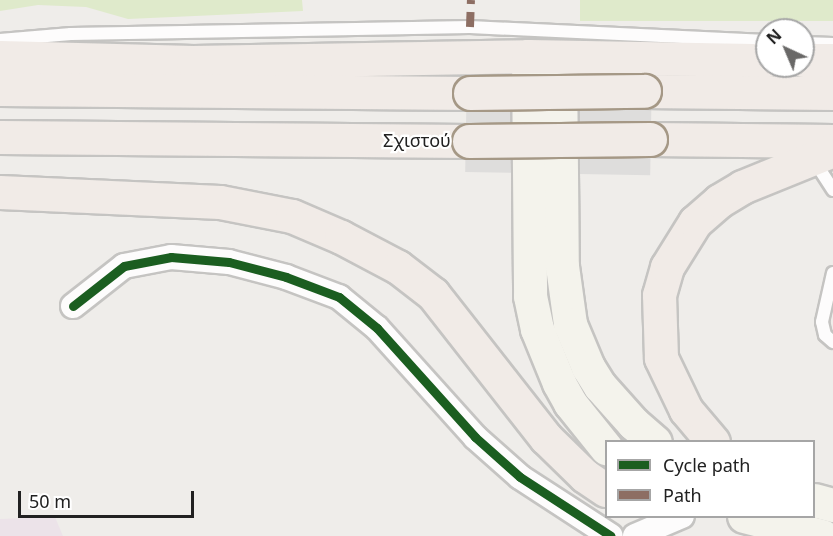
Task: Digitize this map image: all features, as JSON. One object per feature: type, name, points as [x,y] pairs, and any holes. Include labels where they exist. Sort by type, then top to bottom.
[{"type":"main road","points":[[0,57],[194,62],[544,57],[755,60]]},
{"type":"main road","points":[[544,57],[562,266],[570,324],[588,367],[600,386],[633,423],[654,440]]},
{"type":"main road","points":[[544,57],[530,296],[537,329],[560,383],[605,447]]},
{"type":"main road","points":[[815,60],[833,60]]},
{"type":"main road","points":[[0,89],[833,93]]},
{"type":"main road","name":"Σχιστού","points":[[0,137],[469,141],[651,139],[826,150]]},
{"type":"main road","points":[[712,440],[686,410],[661,358],[659,295],[667,267],[695,222],[719,201],[742,187],[826,150]]},
{"type":"main road","points":[[0,192],[220,201],[292,216],[341,237],[398,267],[433,294],[546,438],[585,476],[605,489]]},
{"type":"main road","points":[[815,501],[833,506]]},
{"type":"main road","points":[[752,518],[822,536]]},
{"type":"street","points":[[73,306],[124,266],[171,257],[229,262],[286,277],[339,297],[378,328],[490,451],[520,477],[611,536]]},
{"type":"street","points":[[635,536],[677,518]]},
{"type":"lane","points":[[0,40],[71,34],[470,27],[755,41]]},
{"type":"lane","points":[[815,43],[833,44]]},
{"type":"lane","points":[[826,150],[833,190]]},
{"type":"lane","points":[[833,273],[822,322],[825,335],[833,342]]},
{"type":"shaded area","points":[[55,517],[63,536],[0,536],[0,519]]},
{"type":"green space","points":[[0,0],[302,0],[303,11],[128,19],[86,7],[38,5],[0,11]]},
{"type":"green space","points":[[580,0],[833,0],[833,21],[815,21],[815,18],[755,18],[755,21],[580,21]]},
{"type":"pier","points":[[467,69],[652,72],[650,175],[465,172]]},
{"type":"marked path","points":[[470,27],[471,0]]},
{"type":"cycle path","points":[[73,306],[124,266],[171,257],[229,262],[286,277],[339,297],[377,328],[475,437],[520,477],[611,536]]}]
